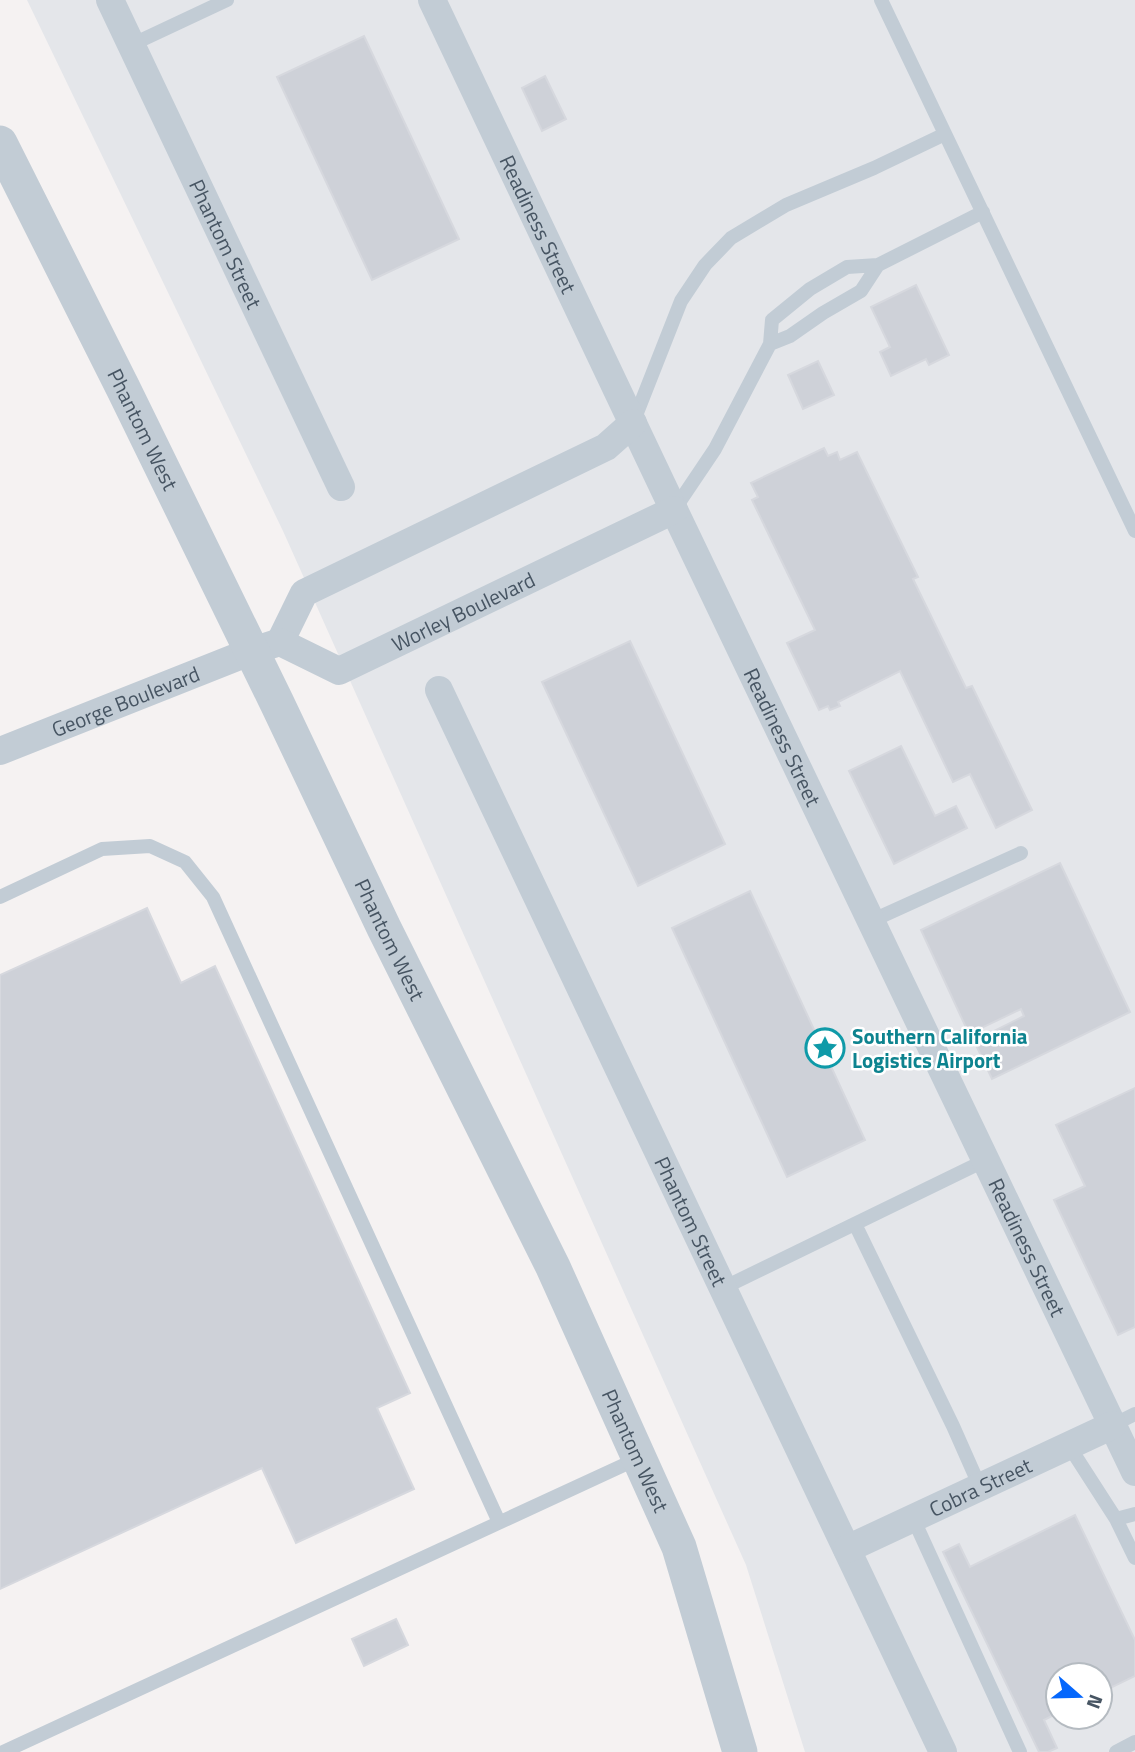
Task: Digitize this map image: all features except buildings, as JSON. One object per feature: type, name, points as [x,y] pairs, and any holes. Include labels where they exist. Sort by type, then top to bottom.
[{"type":"street","name":"Phantom Street","points":[[110,0],[341,487]]},
{"type":"street","name":"Readiness Street","points":[[432,0],[986,1160],[1124,1419],[1135,1472]]},
{"type":"street","name":"Phantom West","points":[[0,143],[124,388],[266,646],[383,929],[553,1267],[679,1547],[740,1752]]},
{"type":"street","points":[[266,646],[304,593],[606,447],[633,423]]},
{"type":"street","name":"Worley Boulevard","points":[[266,646],[339,671],[674,510]]},
{"type":"street","name":"George Boulevard","points":[[0,751],[266,646]]},
{"type":"street","name":"Phantom Street","points":[[439,690],[943,1752]]},
{"type":"street","name":"Cobra Street","points":[[847,1549],[1124,1419]]},
{"type":"lane","points":[[131,45],[227,0]]},
{"type":"lane","points":[[881,0],[1135,531]]},
{"type":"lane","points":[[633,423],[681,301],[705,265],[731,238],[786,205],[945,134]]},
{"type":"lane","points":[[674,510],[715,449],[770,344],[772,320],[810,289],[847,267],[878,265],[983,212]]},
{"type":"lane","points":[[770,344],[790,336],[861,290],[878,265]]},
{"type":"lane","points":[[0,897],[102,849],[150,846],[185,862],[213,897],[499,1522]]},
{"type":"lane","points":[[871,921],[1021,853]]},
{"type":"lane","points":[[723,1288],[986,1160]]},
{"type":"lane","points":[[855,1224],[980,1487]]},
{"type":"lane","points":[[1069,1446],[1116,1519],[1135,1558]]},
{"type":"lane","points":[[3,1752],[639,1458]]},
{"type":"lane","points":[[1116,1519],[1135,1514]]},
{"type":"lane","points":[[913,1518],[1020,1752]]},
{"type":"lane","points":[[1116,1752],[1135,1742]]},
{"type":"shaded area","name":"Southern California Logistics Airport","points":[[27,0],[1135,0],[1135,1752],[805,1752],[746,1565],[283,531]]},
{"type":"place","name":"Southern California Logistics Airport","points":[[825,1048]]}]
